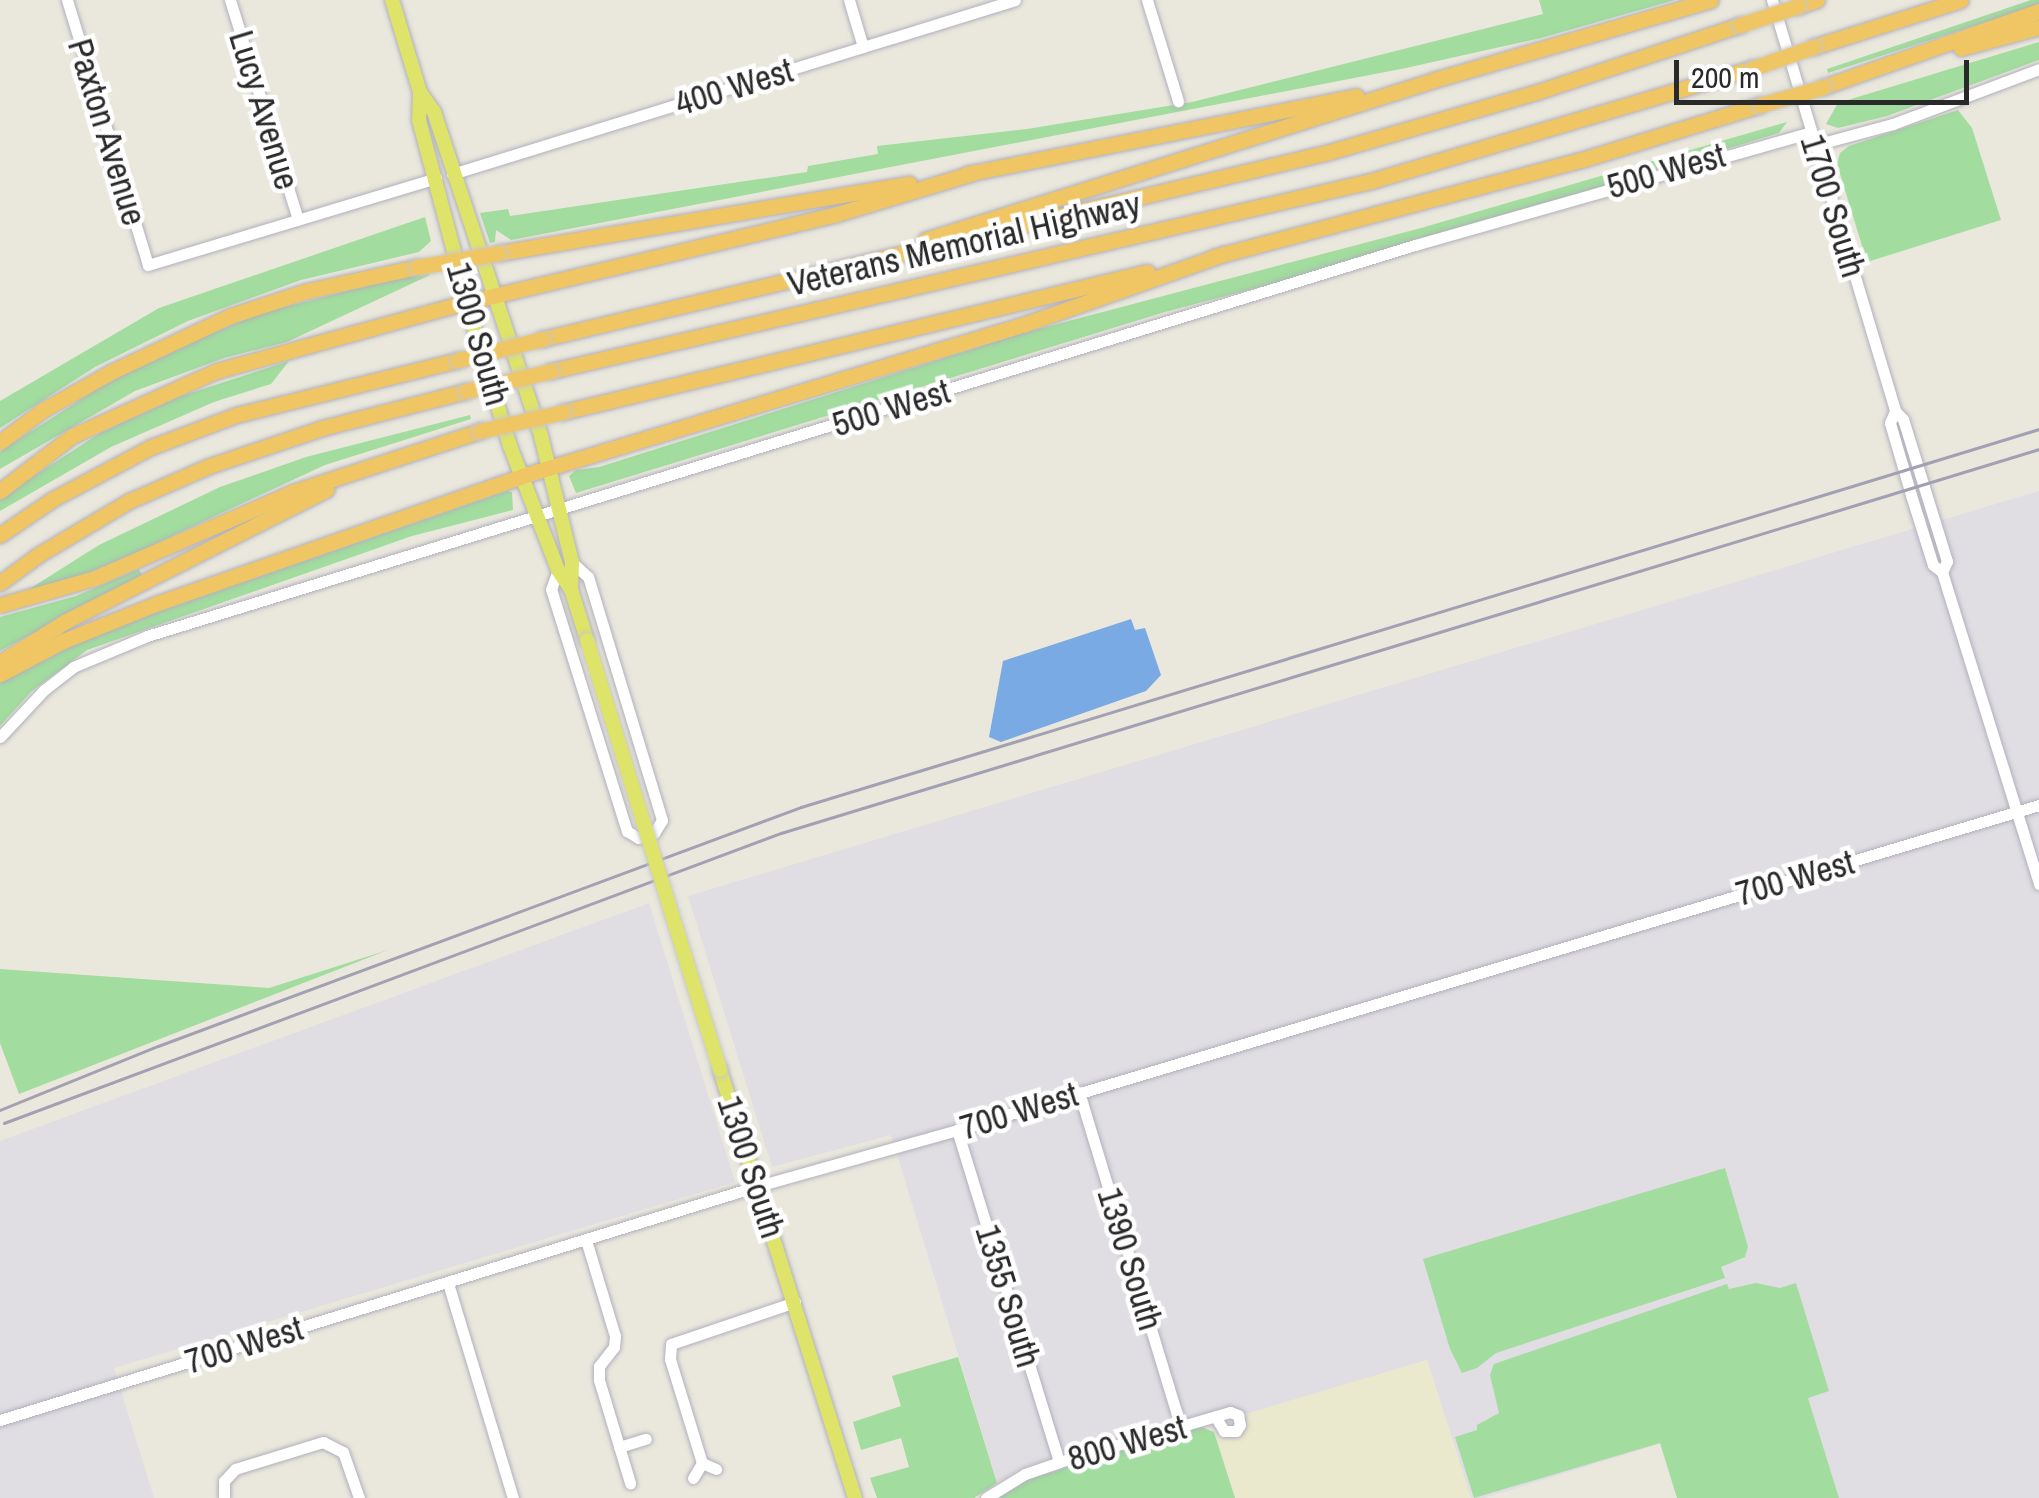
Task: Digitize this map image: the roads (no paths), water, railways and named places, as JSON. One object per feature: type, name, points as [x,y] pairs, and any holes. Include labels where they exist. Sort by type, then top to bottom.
[{"type":"highway","points":[[783,285],[1434,80],[1711,0]]},
{"type":"highway","name":"Veterans Memorial Highway","points":[[0,534],[53,499],[168,440],[236,415],[1329,152],[1537,92],[1817,0]]},
{"type":"highway","name":"Veterans Memorial Highway","points":[[0,583],[38,555],[129,501],[210,466],[322,428],[466,391],[1371,181],[1753,68],[1960,0]]},
{"type":"highway","points":[[1823,87],[2039,12]]},
{"type":"highway","points":[[0,605],[95,578],[293,492],[480,431],[1224,254],[1581,160],[2039,27]]},
{"type":"highway","points":[[0,442],[43,410],[110,372],[230,316],[307,290],[417,267],[973,173],[1434,80]]},
{"type":"highway","points":[[0,491],[72,436],[216,371],[496,295],[837,214],[973,173]]},
{"type":"highway","points":[[0,674],[63,641],[158,603],[522,476],[1025,324],[1224,254]]},
{"type":"highway","points":[[0,662],[138,584],[399,456]]},
{"type":"main road","name":"1300 South","points":[[392,0],[469,302],[522,476],[558,570],[571,589],[855,1498]]},
{"type":"main road","name":"1300 South","points":[[419,100],[440,156],[452,174],[496,295],[550,468],[572,562],[571,589]]},
{"type":"street","name":"Paxton Avenue","points":[[67,0],[148,265],[298,220]]},
{"type":"street","name":"Lucy Avenue","points":[[230,0],[298,220]]},
{"type":"street","points":[[848,0],[863,47]]},
{"type":"street","name":"400 West","points":[[452,174],[1015,0]]},
{"type":"street","points":[[1147,0],[1178,102]]},
{"type":"street","name":"1700 South","points":[[1772,0],[1895,411],[1904,419],[1946,561],[1942,572],[2039,884]]},
{"type":"street","name":"500 West","points":[[0,738],[44,690],[94,655],[1415,245],[1813,138],[1892,124],[2039,68]]},
{"type":"street","points":[[298,220],[436,178]]},
{"type":"street","name":"1300 South","points":[[558,570],[551,588],[626,831],[638,838],[654,833],[662,820],[588,578],[572,562]]},
{"type":"street","name":"700 West","points":[[0,1420],[758,1186],[2039,806]]},
{"type":"street","name":"1390 South","points":[[1079,1092],[1181,1426]]},
{"type":"street","name":"1355 South","points":[[957,1130],[1059,1462]]},
{"type":"street","points":[[586,1240],[615,1336],[598,1375],[630,1483]]},
{"type":"street","points":[[448,1283],[514,1498]]},
{"type":"street","points":[[716,1469],[702,1462],[670,1358],[670,1344],[795,1302]]},
{"type":"street","name":"800 West","points":[[986,1498],[1015,1478],[1059,1462],[1216,1416]]},
{"type":"street","points":[[619,1447],[646,1438]]},
{"type":"street","points":[[224,1498],[224,1481],[239,1468],[328,1442],[343,1452],[359,1498]]},
{"type":"street","points":[[692,1478],[702,1462]]},
{"type":"water","points":[[1131,619],[1135,630],[1145,628],[1161,675],[1146,691],[1001,742],[989,737],[1003,661]]},
{"type":"railway","points":[[0,1110],[158,1046],[801,807],[2039,429]]},
{"type":"railway","points":[[4,1123],[781,833],[2039,449]]}]
